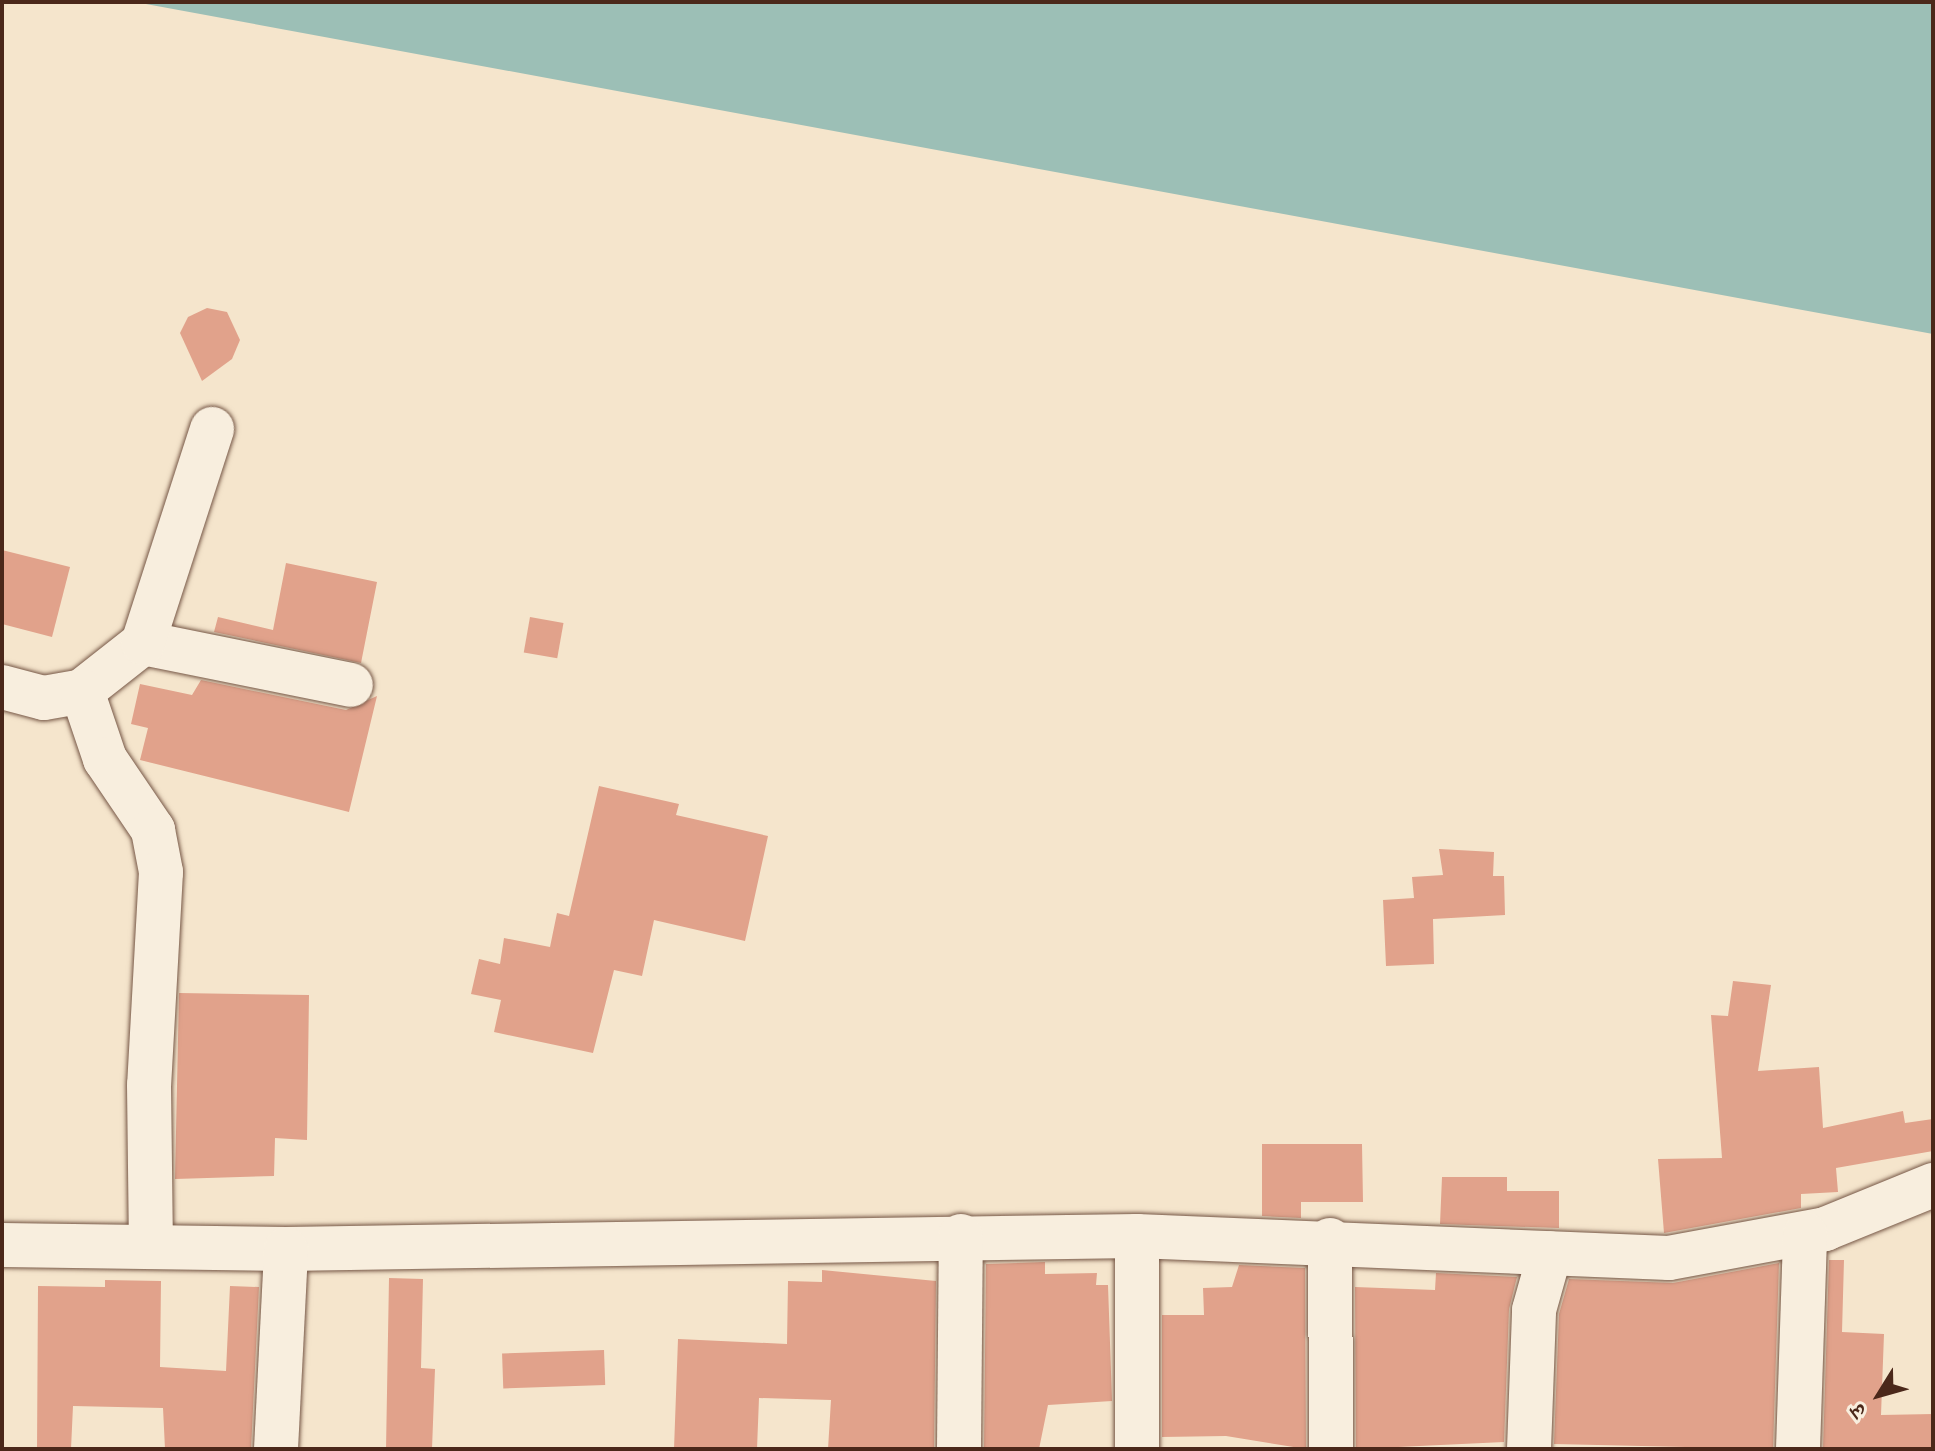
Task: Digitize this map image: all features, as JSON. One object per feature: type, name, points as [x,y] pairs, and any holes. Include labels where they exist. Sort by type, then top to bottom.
[{"type":"street","points":[[2,687],[44,698],[82,691],[143,643],[212,429]]},
{"type":"street","points":[[143,643],[351,685]]},
{"type":"street","points":[[82,691],[105,759],[153,830],[161,872],[149,1085],[151,1242]]},
{"type":"street","points":[[2,1267],[2,1245],[151,1242],[286,1249],[961,1236],[1330,1240],[1669,1258],[1805,1234],[1933,1185]]},
{"type":"street","points":[[1798,1449],[1805,1234]]},
{"type":"street","points":[[959,1449],[961,1236]]},
{"type":"street","points":[[1137,1236],[1137,1449]]},
{"type":"street","points":[[1330,1240],[1331,1449]]},
{"type":"street","points":[[276,1449],[286,1249]]},
{"type":"street","points":[[1529,1449],[1534,1310],[1550,1253]]},
{"type":"water","points":[[135,2],[1933,2],[1933,334]]},
{"type":"building","points":[[207,308],[227,312],[240,340],[232,359],[202,381],[180,333],[188,317]]},
{"type":"building","points":[[2,550],[70,567],[52,637],[2,624]]},
{"type":"building","points":[[286,563],[377,582],[361,663],[214,632],[218,617],[273,630]]},
{"type":"building","points":[[530,617],[563,623],[557,658],[524,652]]},
{"type":"building","points":[[201,680],[346,710],[377,696],[349,812],[140,760],[148,728],[131,724],[140,684],[192,695]]},
{"type":"building","points":[[599,786],[679,804],[676,815],[768,836],[745,941],[654,920],[642,976],[614,970],[593,1053],[494,1032],[501,1000],[471,994],[479,959],[500,964],[504,938],[550,947],[557,913],[569,916]]},
{"type":"building","points":[[1439,849],[1494,852],[1493,876],[1504,876],[1505,915],[1433,919],[1434,964],[1386,966],[1383,900],[1414,898],[1412,877],[1443,875]]},
{"type":"building","points":[[1733,981],[1771,985],[1758,1071],[1819,1067],[1823,1128],[1903,1111],[1905,1123],[1933,1119],[1933,1151],[1836,1168],[1838,1192],[1801,1194],[1801,1208],[1664,1233],[1658,1159],[1722,1158],[1711,1015],[1728,1016]]},
{"type":"building","points":[[179,993],[309,995],[307,1140],[275,1138],[274,1176],[175,1179]]},
{"type":"building","points":[[1262,1144],[1362,1144],[1363,1202],[1301,1202],[1301,1218],[1262,1216]]},
{"type":"building","points":[[1442,1177],[1507,1177],[1507,1191],[1559,1191],[1559,1228],[1440,1224]]},
{"type":"building","points":[[1829,1260],[1844,1260],[1842,1332],[1884,1334],[1881,1415],[1933,1414],[1933,1449],[1823,1449]]},
{"type":"building","points":[[1045,1262],[1045,1274],[1097,1273],[1096,1285],[1108,1285],[1112,1401],[1048,1405],[1039,1449],[984,1449],[986,1264]]},
{"type":"building","points":[[1779,1263],[1773,1449],[1554,1444],[1559,1314],[1569,1279],[1673,1283]]},
{"type":"building","points":[[1239,1265],[1305,1268],[1306,1449],[1226,1436],[1162,1437],[1162,1315],[1204,1315],[1203,1288],[1232,1287]]},
{"type":"building","points":[[822,1270],[936,1281],[934,1449],[828,1449],[831,1400],[759,1398],[757,1449],[674,1449],[678,1339],[787,1344],[788,1281],[822,1282]]},
{"type":"building","points":[[1436,1273],[1517,1277],[1509,1309],[1504,1442],[1356,1449],[1355,1287],[1435,1290]]},
{"type":"building","points":[[389,1278],[423,1279],[421,1368],[435,1369],[432,1449],[386,1449]]},
{"type":"building","points":[[105,1280],[161,1281],[160,1367],[226,1371],[230,1286],[259,1287],[251,1449],[165,1449],[163,1408],[73,1406],[71,1449],[37,1449],[38,1286],[105,1287]]},
{"type":"building","points":[[604,1350],[605,1385],[503,1389],[502,1354]]}]
